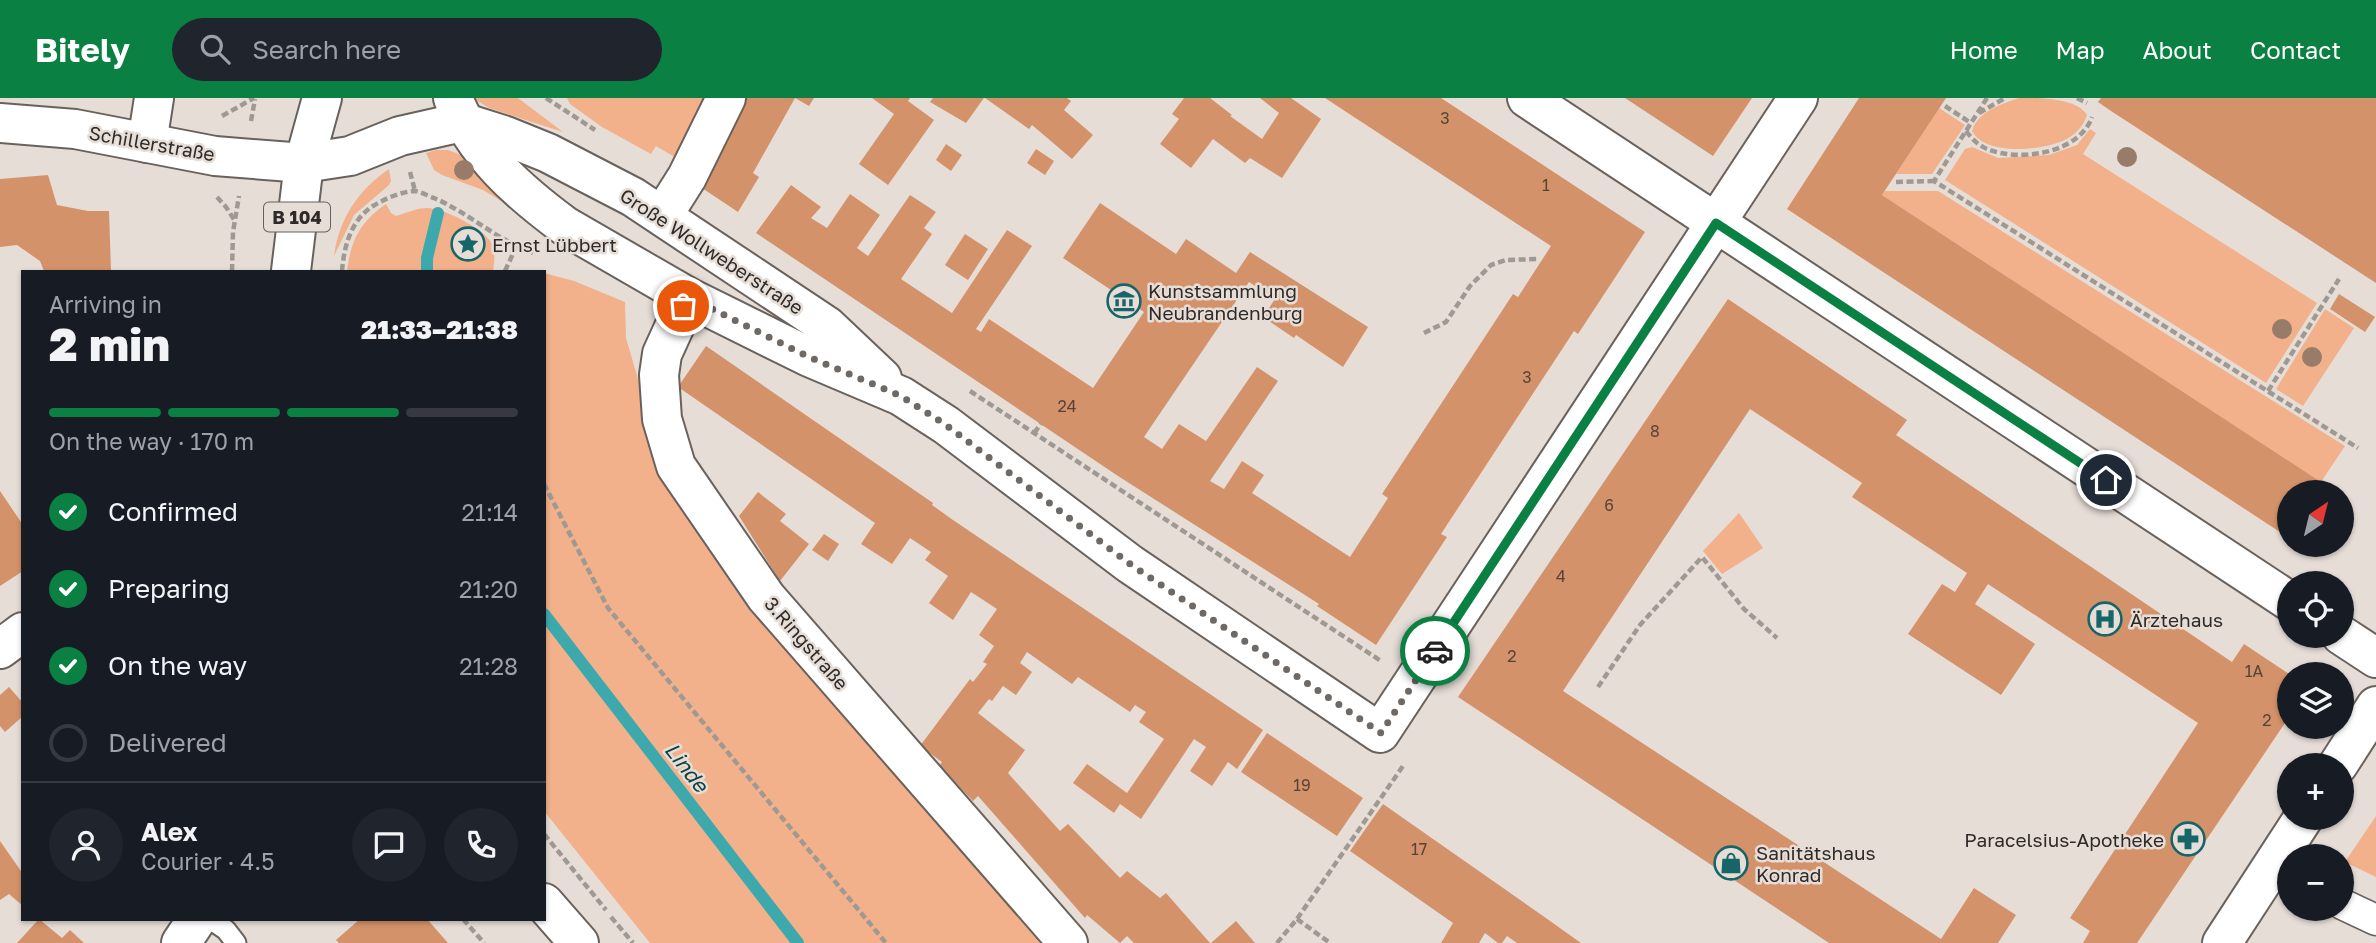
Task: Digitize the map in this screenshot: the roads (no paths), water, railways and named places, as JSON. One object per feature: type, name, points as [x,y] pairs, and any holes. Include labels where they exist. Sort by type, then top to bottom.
[{"type":"street","points":[[147,143],[155,98]]},
{"type":"street","name":"B 104","points":[[291,270],[304,163],[322,98]]},
{"type":"street","points":[[663,215],[687,177],[726,98]]},
{"type":"street","points":[[1527,98],[2277,593]]},
{"type":"street","points":[[1716,223],[1798,98]]},
{"type":"street","points":[[304,163],[350,156],[458,110]]},
{"type":"street","name":"Große Wollweberstraße","points":[[458,110],[506,136],[548,153],[663,215],[827,326],[901,396]]},
{"type":"street","name":"Große Wollweberstraße","points":[[458,110],[485,155],[547,213],[565,226],[688,297],[809,357],[901,396],[946,425],[1130,564],[1381,733],[1716,223]]},
{"type":"street","name":"Schillerstraße","points":[[0,123],[75,129],[215,156],[304,163]]},
{"type":"street","name":"3.Ringstraße","points":[[688,297],[662,354],[659,375],[662,419],[676,466],[766,597],[1068,943]]},
{"type":"street","points":[[0,649],[21,633]]},
{"type":"street","points":[[2354,644],[2376,658]]},
{"type":"street","points":[[2346,753],[2376,706]]},
{"type":"street","points":[[2221,943],[2277,876]]},
{"type":"street","points":[[546,905],[579,943]]},
{"type":"street","points":[[2354,910],[2376,920]]},
{"type":"street","points":[[181,943],[196,921]]},
{"type":"lane","points":[[213,921],[226,930],[236,943]]},
{"type":"waterway","name":"Linde","points":[[427,270],[427,258],[438,213]]},
{"type":"waterway","name":"Linde","points":[[546,617],[798,943]]},
{"type":"place","name":"Ernst Lübbert","points":[[468,244]]},
{"type":"place","name":"Kunstsammlung Neubrandenburg","points":[[1124,301]]},
{"type":"place","name":"Ärztehaus","points":[[2105,619]]},
{"type":"place","name":"Paracelsius-Apotheke","points":[[2188,839]]},
{"type":"place","name":"Sanitätshaus Konrad","points":[[1731,863]]}]
